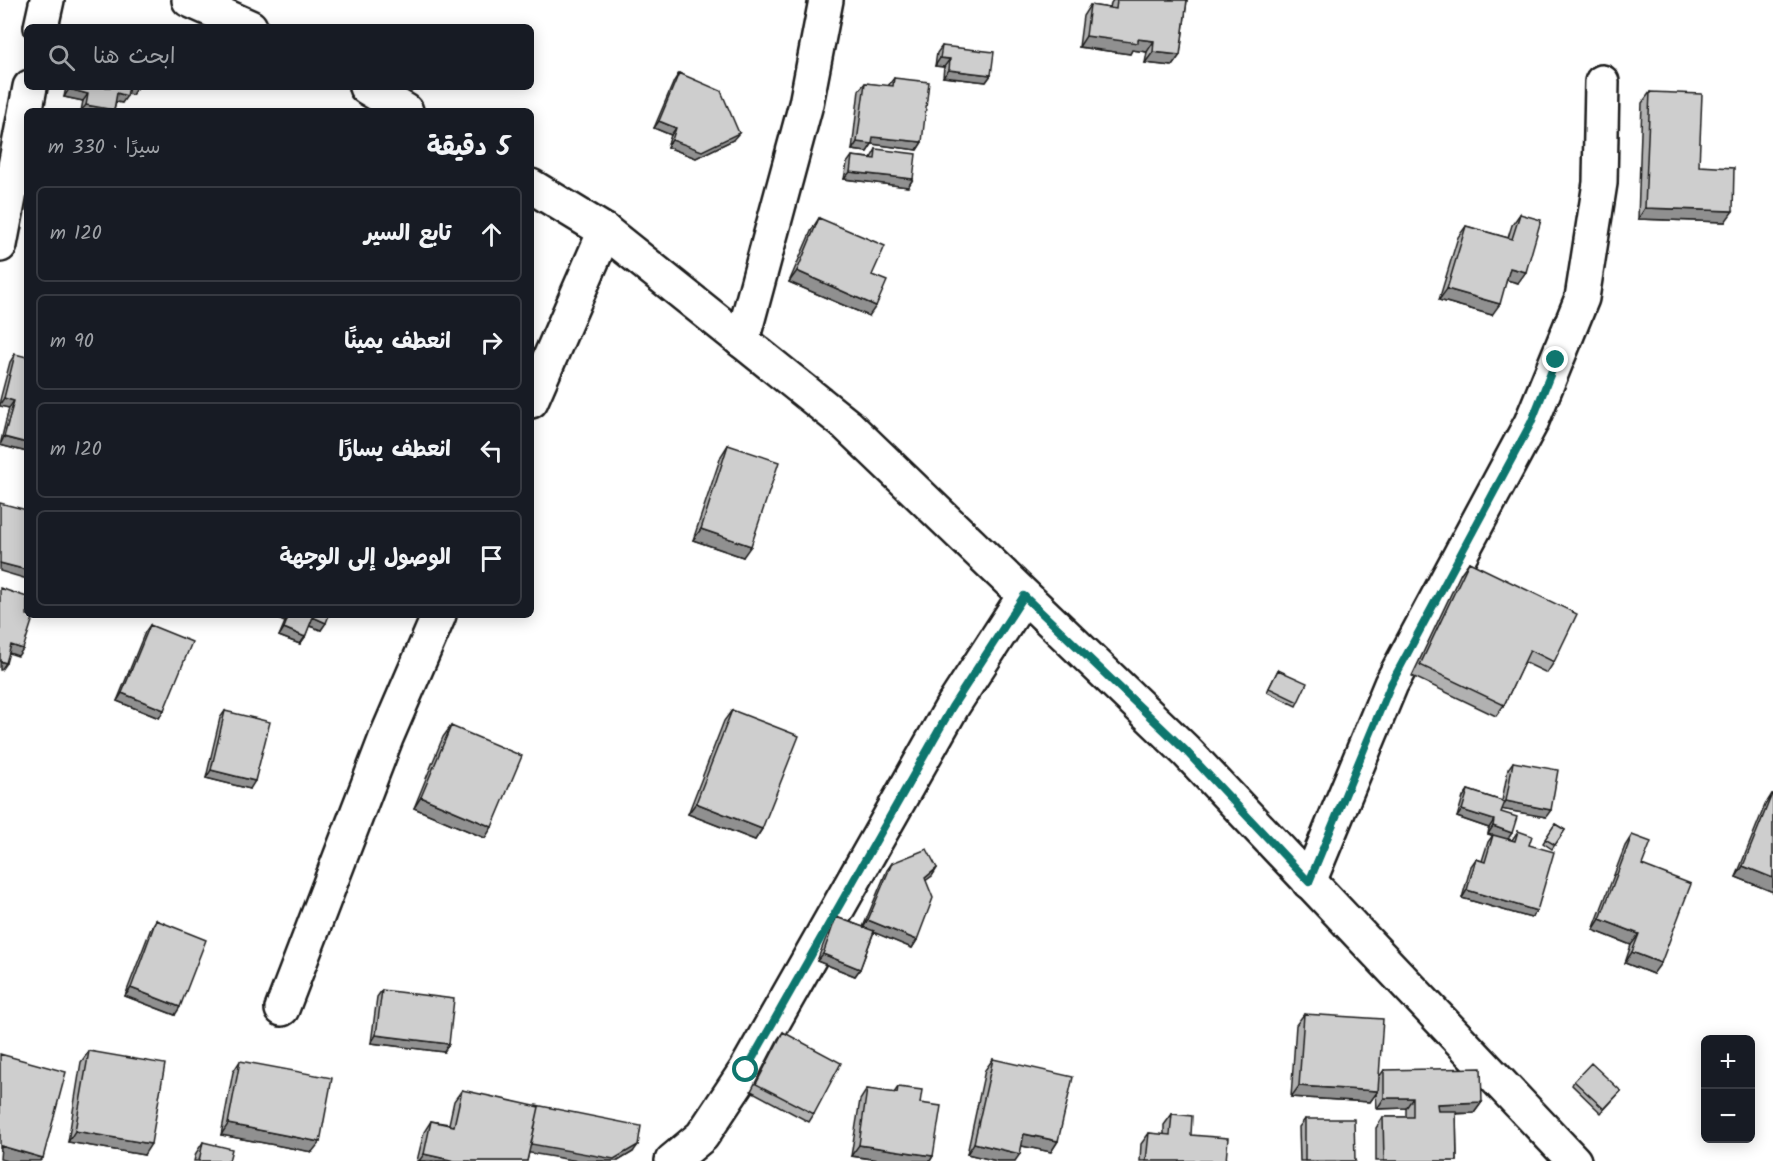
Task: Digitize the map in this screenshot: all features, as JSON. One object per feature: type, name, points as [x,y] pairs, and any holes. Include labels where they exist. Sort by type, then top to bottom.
[{"type":"street","points":[[43,24],[47,0]]},
{"type":"street","points":[[189,0],[243,24]]},
{"type":"street","points":[[742,341],[806,104],[826,0]]},
{"type":"street","points":[[1309,882],[1391,684],[1531,423],[1581,298],[1600,183],[1602,82]]},
{"type":"street","points":[[26,108],[29,90]]},
{"type":"street","points":[[371,90],[401,108]]},
{"type":"street","points":[[0,245],[24,119]]},
{"type":"street","points":[[534,188],[605,231],[847,425],[1186,751],[1575,1161]]},
{"type":"street","points":[[534,394],[605,231]]},
{"type":"street","points":[[672,1161],[702,1136],[746,1070],[952,707],[1024,596]]},
{"type":"street","points":[[282,1009],[386,738],[438,618]]},
{"type":"building","points":[[1117,0],[1187,0],[1180,55],[1153,52],[1154,41],[1138,39],[1138,43],[1086,36],[1090,5],[1116,9]]},
{"type":"building","points":[[942,46],[994,52],[991,75],[949,70],[950,59],[940,58]]},
{"type":"building","points":[[679,73],[721,91],[739,133],[702,151],[672,140],[676,128],[659,121]]},
{"type":"building","points":[[894,78],[929,82],[922,142],[873,137],[872,144],[857,142],[865,83],[893,86]]},
{"type":"building","points":[[73,90],[128,90],[127,96],[117,93],[114,108],[86,105],[88,94]]},
{"type":"building","points":[[1650,92],[1702,94],[1699,166],[1734,168],[1733,211],[1645,208]]},
{"type":"building","points":[[876,149],[916,154],[913,179],[850,172],[852,156],[875,159]]},
{"type":"building","points":[[1520,214],[1541,220],[1526,272],[1510,268],[1500,304],[1447,289],[1466,226],[1512,239]]},
{"type":"building","points":[[819,218],[885,246],[872,275],[887,281],[876,306],[797,271]]},
{"type":"building","points":[[15,354],[24,356],[24,442],[4,437],[14,401],[4,398]]},
{"type":"building","points":[[728,445],[779,462],[751,546],[701,529]]},
{"type":"building","points":[[0,503],[24,509],[24,569],[0,563]]},
{"type":"building","points":[[1469,562],[1577,614],[1554,662],[1530,650],[1504,705],[1420,665]]},
{"type":"building","points":[[0,588],[24,596],[24,618],[33,618],[23,649],[11,645],[6,663],[0,661]]},
{"type":"building","points":[[288,618],[313,618],[305,637],[284,628]]},
{"type":"building","points":[[315,618],[328,618],[326,623]]},
{"type":"building","points":[[150,625],[192,642],[164,710],[122,693]]},
{"type":"building","points":[[1278,670],[1307,683],[1298,702],[1269,688]]},
{"type":"building","points":[[732,710],[799,736],[762,829],[696,803]]},
{"type":"building","points":[[225,711],[270,722],[255,781],[211,770]]},
{"type":"building","points":[[451,726],[522,756],[492,827],[421,797]]},
{"type":"building","points":[[1513,762],[1558,770],[1551,810],[1506,801]]},
{"type":"building","points":[[1468,790],[1505,802],[1501,812],[1517,817],[1512,833],[1493,826],[1494,820],[1462,810]]},
{"type":"building","points":[[1773,794],[1773,878],[1743,866]]},
{"type":"building","points":[[1555,824],[1565,830],[1555,845],[1545,839]]},
{"type":"building","points":[[1518,831],[1532,836],[1529,845],[1554,852],[1537,911],[1467,890],[1476,859],[1485,862],[1493,835],[1515,841]]},
{"type":"building","points":[[1632,835],[1651,842],[1642,865],[1691,884],[1661,963],[1632,952],[1639,934],[1600,919]]},
{"type":"building","points":[[927,849],[937,868],[925,878],[933,898],[917,940],[868,920],[892,863]]},
{"type":"building","points":[[836,917],[874,931],[860,969],[823,954]]},
{"type":"building","points":[[156,920],[206,940],[180,1007],[131,988]]},
{"type":"building","points":[[382,990],[454,999],[449,1044],[376,1035]]},
{"type":"building","points":[[1304,1014],[1383,1019],[1378,1091],[1299,1086]]},
{"type":"building","points":[[783,1032],[841,1063],[814,1114],[756,1084]]},
{"type":"building","points":[[89,1051],[165,1064],[151,1144],[75,1131]]},
{"type":"building","points":[[0,1054],[66,1072],[43,1158],[1,1146],[0,1148]]},
{"type":"building","points":[[993,1059],[1073,1077],[1058,1141],[1024,1134],[1020,1154],[974,1143]]},
{"type":"building","points":[[240,1061],[332,1078],[320,1142],[228,1124]]},
{"type":"building","points":[[1591,1063],[1621,1091],[1604,1109],[1574,1081]]},
{"type":"building","points":[[1481,1068],[1482,1102],[1437,1104],[1438,1111],[1456,1111],[1457,1161],[1384,1161],[1383,1117],[1413,1117],[1413,1098],[1384,1098],[1384,1070]]},
{"type":"building","points":[[898,1087],[922,1090],[920,1103],[941,1106],[933,1156],[859,1145],[867,1089],[897,1093]]},
{"type":"building","points":[[462,1090],[539,1107],[527,1161],[455,1161],[424,1154],[431,1121],[454,1126]]},
{"type":"building","points":[[536,1105],[641,1126],[638,1145],[614,1159],[531,1144],[539,1107]]},
{"type":"building","points":[[1172,1114],[1192,1116],[1191,1135],[1228,1138],[1226,1161],[1146,1161],[1149,1133],[1170,1135]]},
{"type":"building","points":[[1305,1119],[1354,1119],[1355,1161],[1305,1161]]},
{"type":"building","points":[[203,1142],[232,1149],[229,1161],[199,1161]]},
{"type":"route","points":[[746,1070],[952,707],[1024,596],[1186,751],[1309,882],[1391,684],[1449,572],[1531,423],[1556,360]]}]
